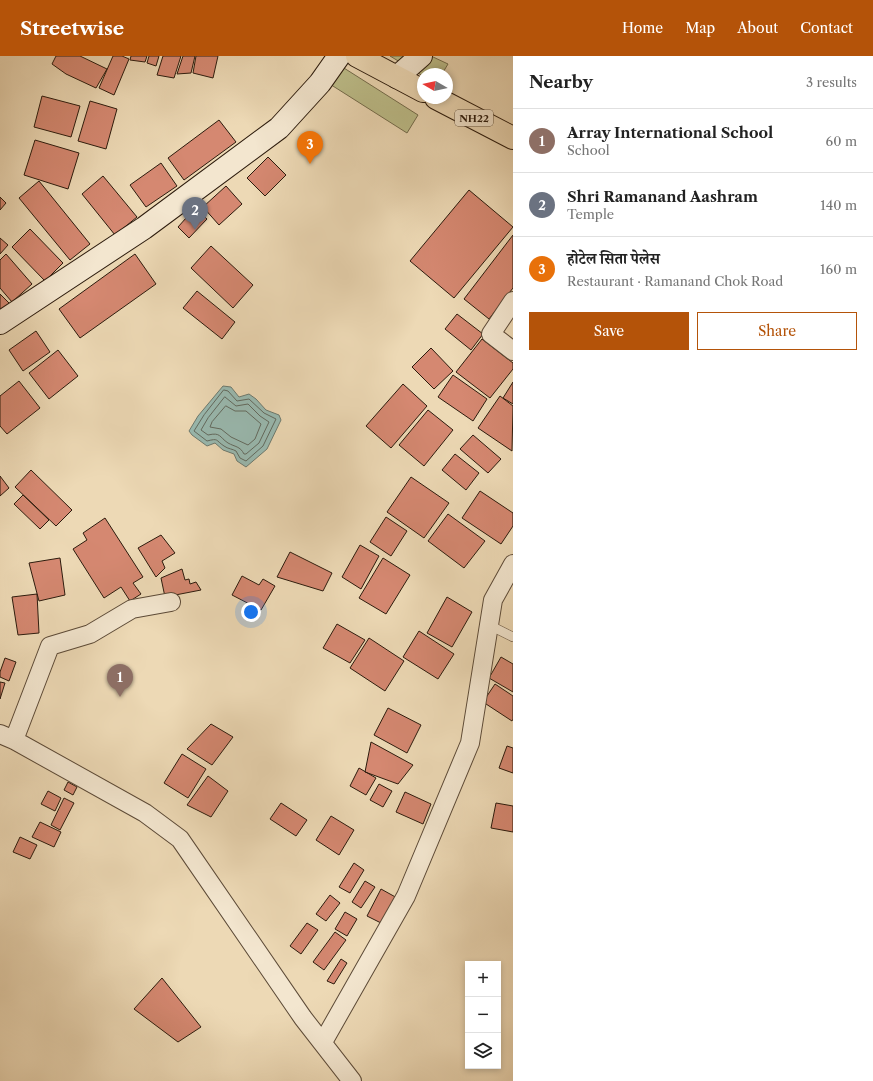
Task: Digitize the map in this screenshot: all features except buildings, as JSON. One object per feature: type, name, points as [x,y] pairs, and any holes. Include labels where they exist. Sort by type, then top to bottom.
[{"type":"highway","points":[[357,56],[417,88]]},
{"type":"highway","name":"NH22","points":[[448,104],[513,138]]},
{"type":"main road","points":[[0,323],[144,228],[279,128],[320,83],[339,56]]},
{"type":"main road","points":[[397,78],[421,56]]},
{"type":"street","points":[[513,302],[491,334],[513,351]]},
{"type":"street","points":[[323,1042],[406,896],[470,743],[493,600],[513,564]]},
{"type":"street","points":[[172,602],[132,609],[90,634],[50,646],[7,737],[145,813],[180,839],[304,1018],[352,1081]]},
{"type":"lane","points":[[489,625],[513,637]]},
{"type":"green space","points":[[325,56],[418,115],[407,133],[314,74]]},
{"type":"green space","points":[[390,56],[431,56],[448,64],[446,68],[417,68],[417,72]]},
{"type":"water","points":[[223,386],[231,387],[239,397],[249,394],[266,410],[279,415],[281,420],[267,449],[246,467],[237,461],[234,454],[223,450],[215,443],[207,446],[189,431],[198,416]]},
{"type":"place","name":"होटेल सिता पेलेस","points":[[310,164]]},
{"type":"place","name":"Shri Ramanand Aashram","points":[[195,230]]},
{"type":"place","name":"Array International School","points":[[120,697]]}]
